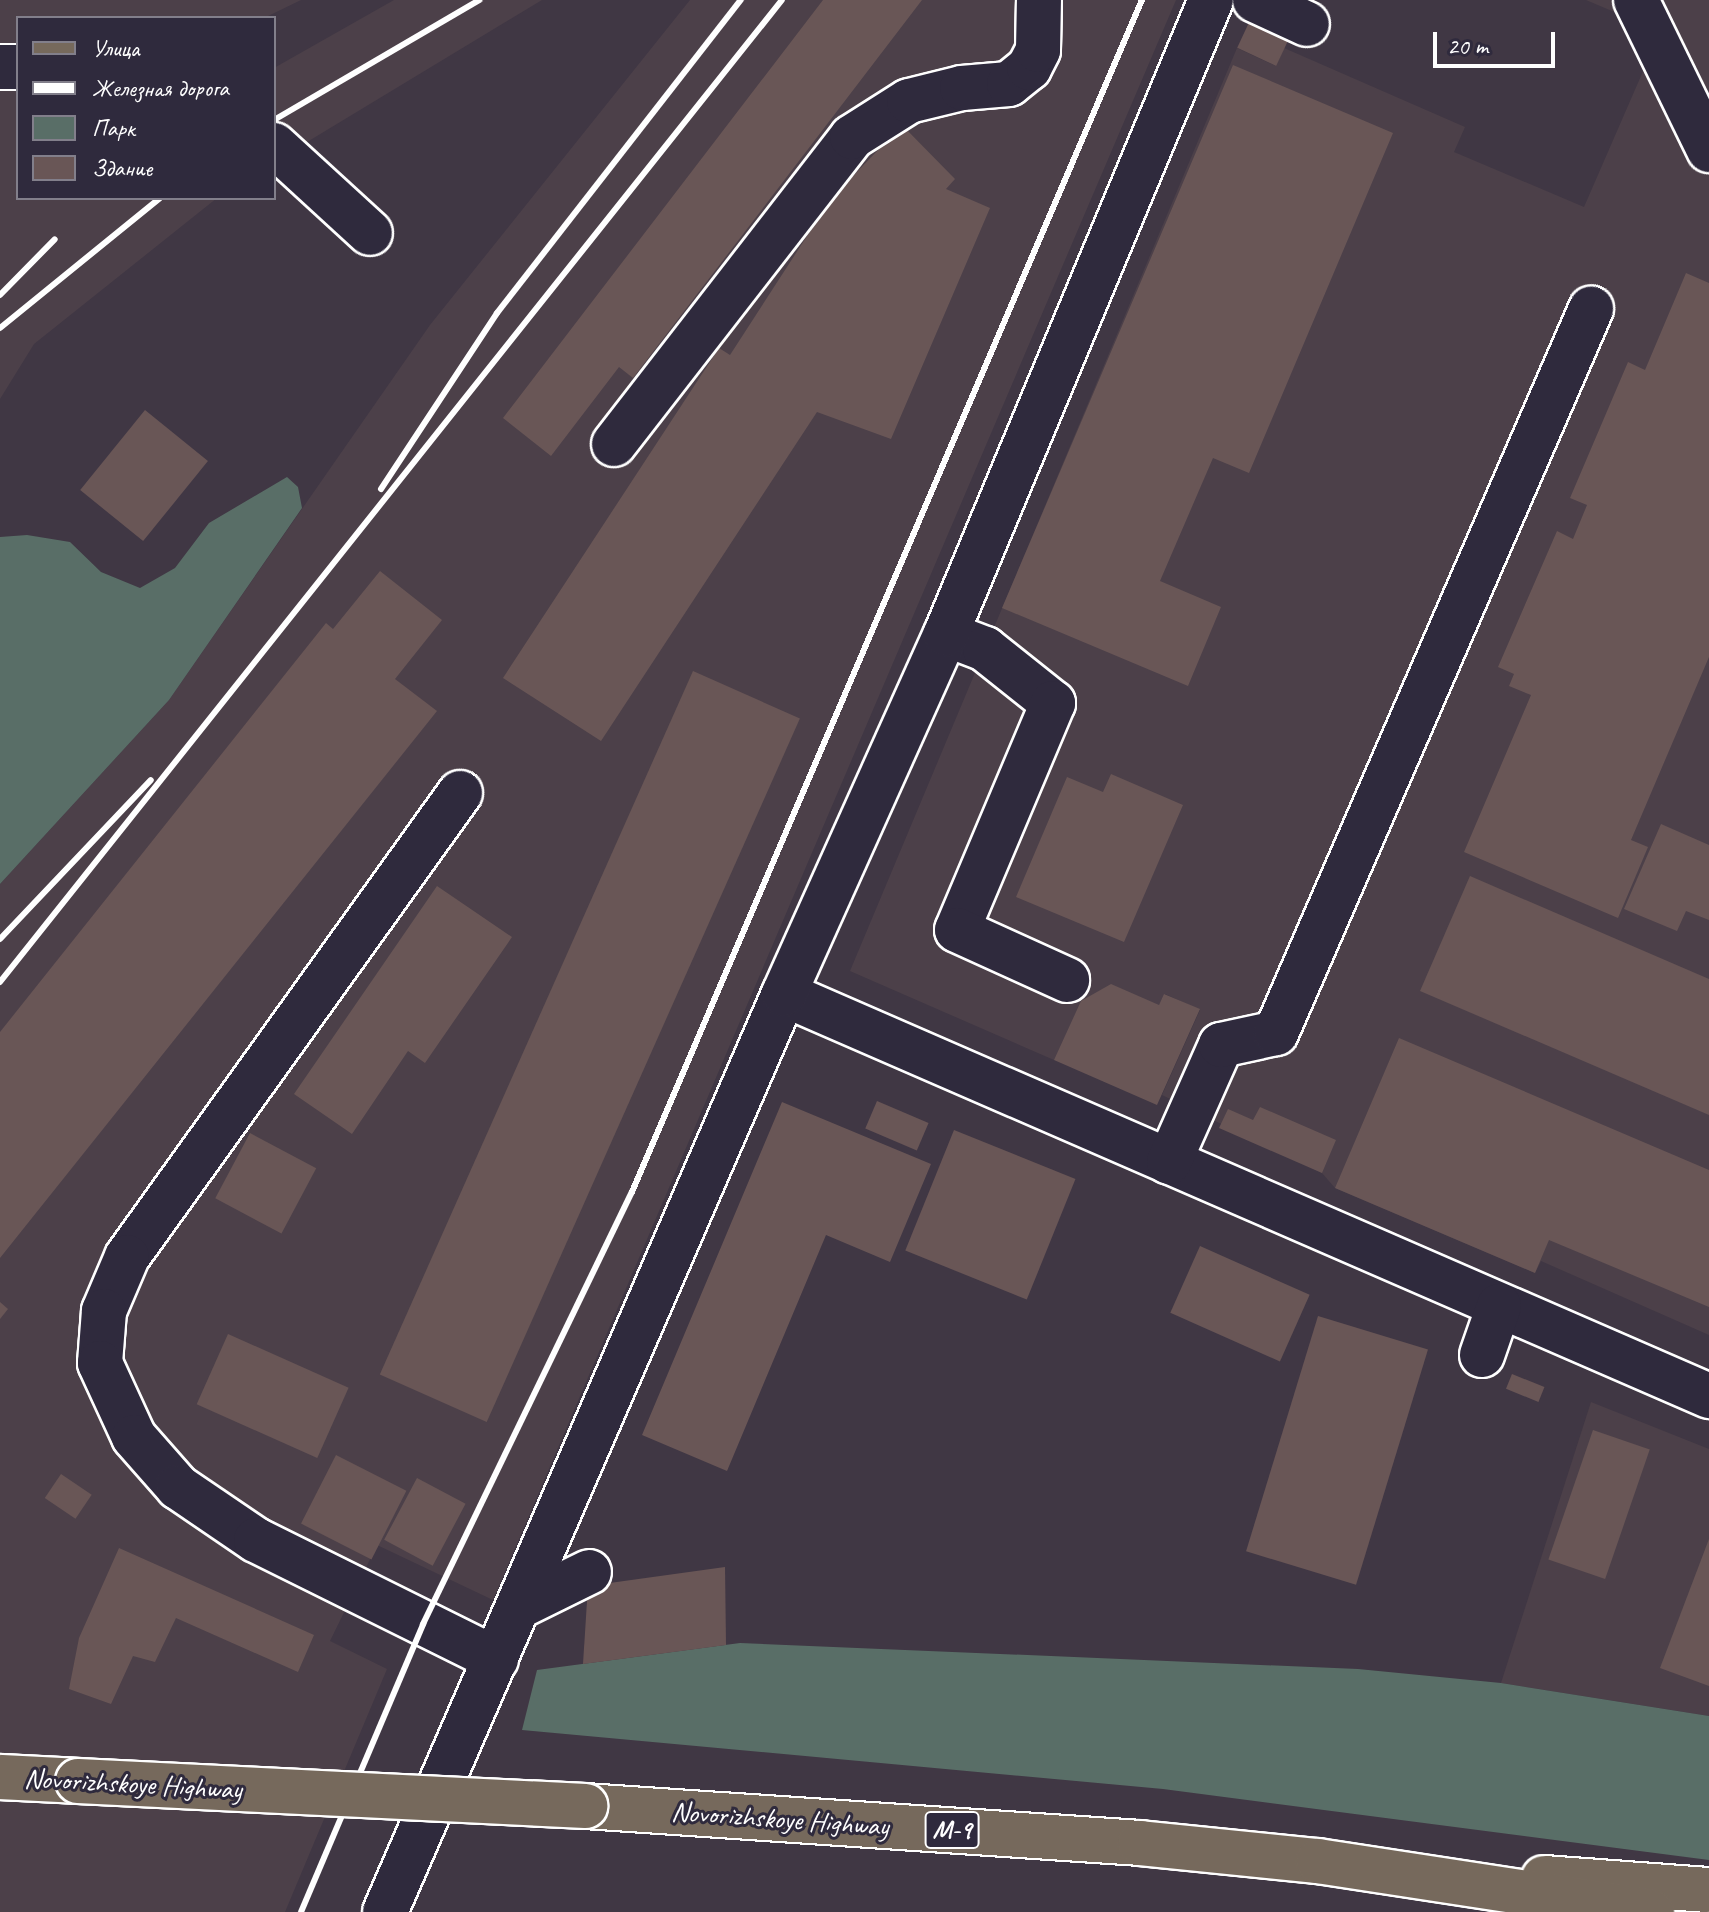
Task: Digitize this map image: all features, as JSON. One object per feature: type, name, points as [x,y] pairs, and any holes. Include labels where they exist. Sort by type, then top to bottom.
[{"type":"main road","name":"Novorizhskoye Highway","points":[[0,1777],[585,1806],[1124,1841],[1318,1861],[1652,1912]]},
{"type":"main road","name":"М-9","points":[[1318,1861],[1709,1890]]},
{"type":"street","points":[[614,444],[852,137],[909,101],[962,88],[1009,84],[1029,68],[1038,50],[1039,0]]},
{"type":"street","points":[[385,1912],[784,994],[946,634],[1211,0]]},
{"type":"street","points":[[1255,0],[1307,24]]},
{"type":"street","points":[[1636,0],[1709,150]]},
{"type":"street","points":[[276,147],[370,233]]},
{"type":"street","points":[[1169,1162],[1221,1045],[1276,1033],[1591,309]]},
{"type":"street","points":[[946,634],[985,649],[1053,703],[957,930],[1067,980]]},
{"type":"street","points":[[460,793],[127,1257],[104,1311],[100,1363],[134,1437],[178,1487],[256,1540],[496,1659]]},
{"type":"street","points":[[784,994],[1709,1396]]},
{"type":"street","points":[[1482,1355],[1499,1306]]},
{"type":"street","points":[[518,1607],[589,1572]]},
{"type":"shaded area","points":[[0,0],[301,0],[268,16],[16,16],[16,200],[214,200],[34,344],[0,399]]},
{"type":"shaded area","points":[[394,0],[542,0],[276,161],[276,67]]},
{"type":"shaded area","points":[[690,0],[1176,0],[493,1600],[377,1545],[330,1641],[387,1669],[285,1912],[0,1912],[0,884],[169,700],[430,325]]},
{"type":"shaded area","points":[[1586,0],[1709,0],[1709,1335],[1541,1261],[1535,1273],[1335,1188],[1322,1173],[1162,1095],[1200,1010],[1165,994],[1159,1005],[1054,1060],[850,971],[1237,48],[1276,66],[1284,48],[1465,127],[1454,152],[1584,207],[1644,69],[1619,14]]},
{"type":"shaded area","points":[[1591,1402],[1709,1449],[1709,1716],[1501,1683]]},
{"type":"green space","points":[[287,477],[298,487],[302,508],[169,700],[0,884],[0,537],[27,535],[70,542],[101,572],[140,588],[175,568],[209,523]]},
{"type":"green space","points":[[740,1643],[1358,1669],[1501,1683],[1709,1716],[1709,1860],[1163,1789],[522,1730],[537,1670]]},
{"type":"building","points":[[823,0],[922,0],[633,378],[619,367],[551,456],[503,418]]},
{"type":"building","points":[[1252,16],[1291,34],[1276,66],[1237,48]]},
{"type":"building","points":[[1233,65],[1393,133],[1249,473],[1213,458],[1160,581],[1221,607],[1188,686],[1002,608]]},
{"type":"building","points":[[902,125],[955,179],[946,189],[990,208],[891,439],[817,412],[601,741],[503,678],[719,348],[730,355],[831,199]]},
{"type":"building","points":[[1686,273],[1709,283],[1709,657],[1631,840],[1648,847],[1618,918],[1464,852],[1531,695],[1509,686],[1514,674],[1498,667],[1557,531],[1573,539],[1587,505],[1570,498],[1628,362],[1645,370]]},
{"type":"building","points":[[145,410],[208,461],[143,541],[80,490]]},
{"type":"building","points":[[380,571],[442,620],[395,679],[437,711],[0,1258],[0,1032],[326,623],[333,629]]},
{"type":"building","points":[[693,671],[800,719],[487,1422],[380,1374]]},
{"type":"building","points":[[1111,774],[1183,805],[1124,942],[1016,897],[1067,777],[1103,792]]},
{"type":"building","points":[[1661,824],[1709,845],[1709,920],[1686,911],[1677,931],[1624,909]]},
{"type":"building","points":[[1470,876],[1709,979],[1709,1115],[1420,991]]},
{"type":"building","points":[[437,886],[512,937],[425,1063],[408,1051],[352,1134],[294,1094]]},
{"type":"building","points":[[1111,984],[1159,1005],[1164,994],[1200,1009],[1157,1105],[1054,1060],[1081,1001]]},
{"type":"building","points":[[1399,1038],[1709,1170],[1709,1307],[1549,1240],[1535,1273],[1335,1188]]},
{"type":"building","points":[[877,1101],[929,1123],[917,1150],[865,1129]]},
{"type":"building","points":[[782,1102],[931,1164],[890,1262],[826,1235],[727,1471],[642,1435]]},
{"type":"building","points":[[1260,1107],[1336,1140],[1322,1173],[1219,1128],[1228,1109],[1253,1120]]},
{"type":"building","points":[[954,1130],[1075,1179],[1027,1300],[905,1251]]},
{"type":"building","points":[[250,1133],[316,1168],[281,1234],[215,1198]]},
{"type":"building","points":[[1200,1246],[1310,1295],[1280,1361],[1170,1313]]},
{"type":"building","points":[[0,1302],[8,1309],[0,1319]]},
{"type":"building","points":[[1318,1316],[1428,1350],[1356,1585],[1246,1551]]},
{"type":"building","points":[[228,1334],[349,1388],[317,1458],[197,1404]]},
{"type":"building","points":[[1512,1374],[1544,1387],[1538,1402],[1506,1389]]},
{"type":"building","points":[[1593,1430],[1650,1450],[1605,1579],[1548,1560]]},
{"type":"building","points":[[336,1455],[406,1491],[371,1559],[301,1524]]},
{"type":"building","points":[[61,1474],[92,1495],[75,1519],[45,1498]]},
{"type":"building","points":[[417,1478],[466,1504],[433,1566],[384,1540]]},
{"type":"building","points":[[1709,1539],[1709,1686],[1660,1668]]},
{"type":"building","points":[[119,1548],[314,1635],[298,1672],[176,1618],[155,1662],[133,1656],[111,1704],[69,1689],[79,1638]]},
{"type":"building","points":[[725,1567],[726,1645],[583,1664],[588,1586]]},
{"type":"railway","points":[[276,119],[479,0]]},
{"type":"railway","points":[[381,489],[497,313],[741,0]]},
{"type":"railway","points":[[0,982],[782,0]]},
{"type":"railway","points":[[301,1912],[423,1624],[632,1192],[1142,0]]},
{"type":"railway","points":[[0,328],[158,200]]},
{"type":"railway","points":[[0,295],[55,239]]},
{"type":"railway","points":[[0,939],[151,780]]}]
